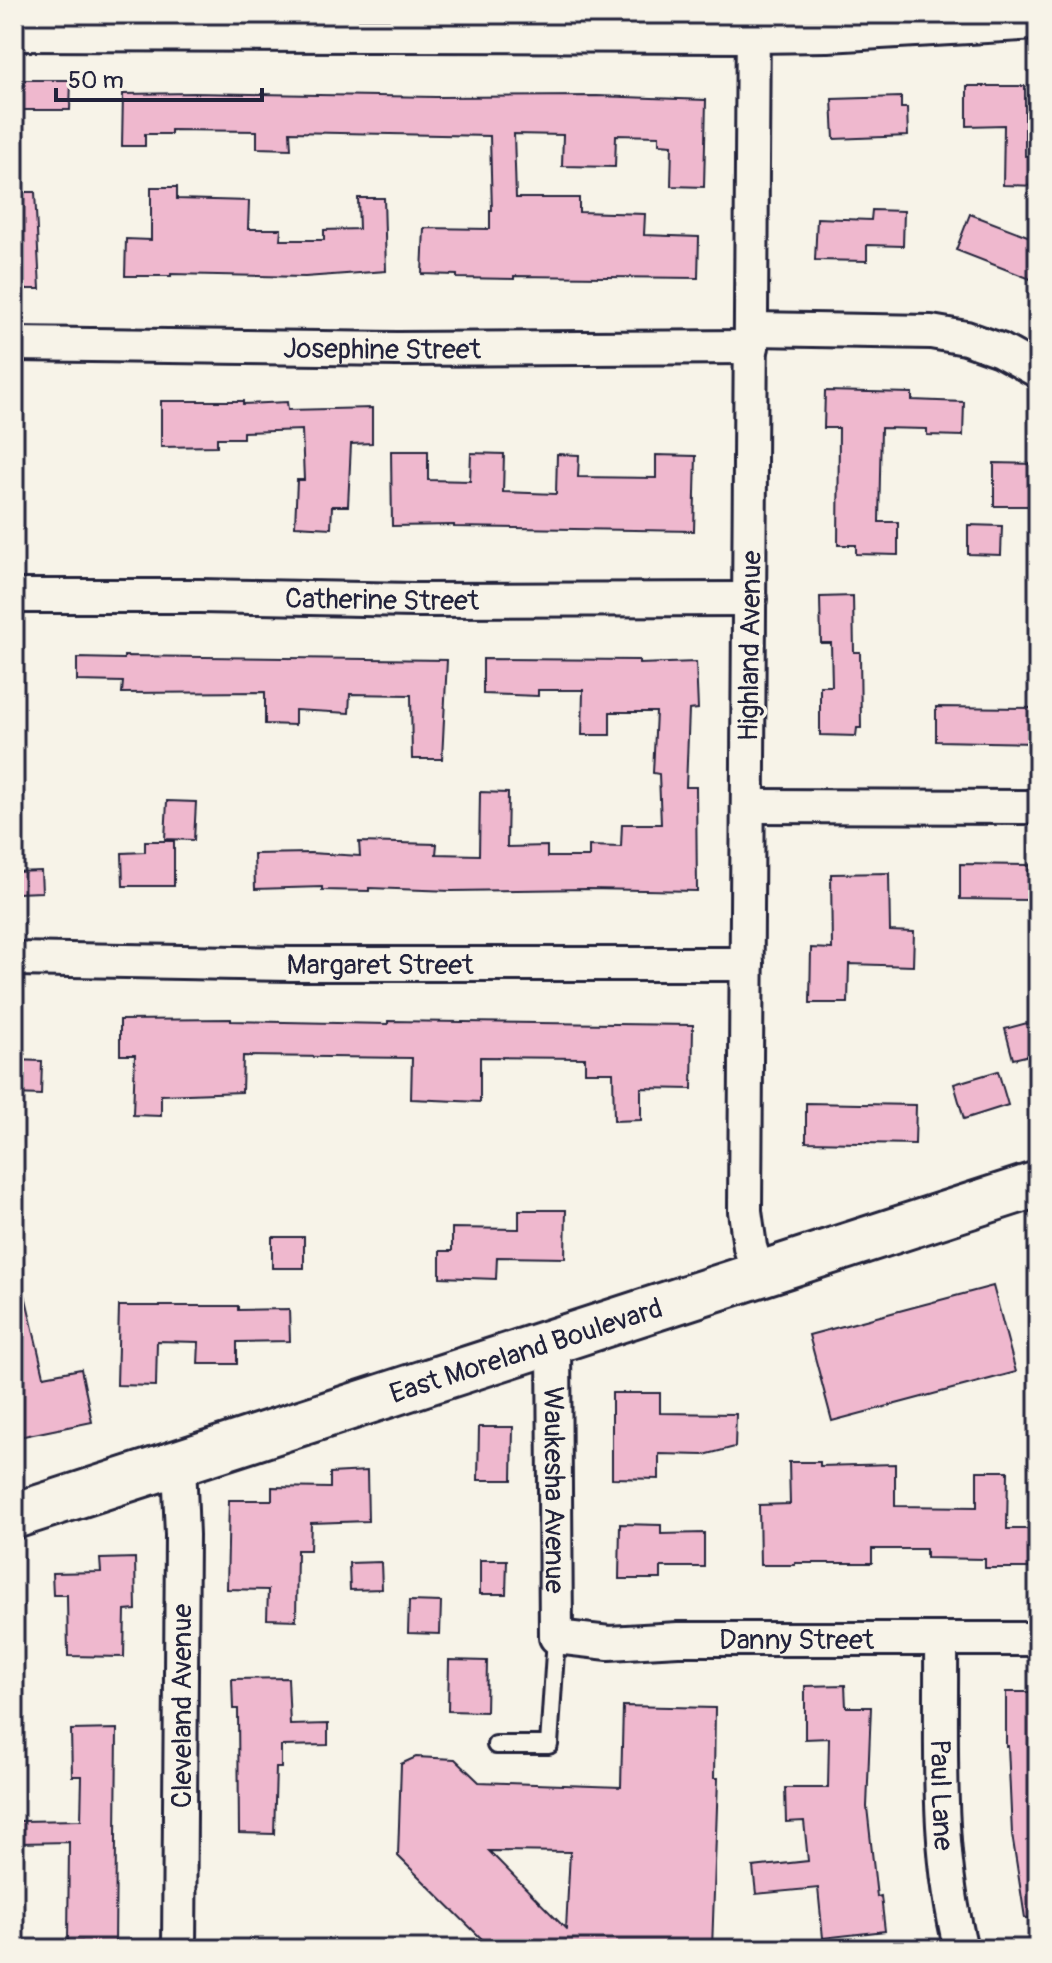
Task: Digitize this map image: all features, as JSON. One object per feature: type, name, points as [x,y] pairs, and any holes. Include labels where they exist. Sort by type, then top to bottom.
[{"type":"main road","name":"East Moreland Boulevard","points":[[14,1516],[1038,1184]]},
{"type":"street","points":[[14,34],[753,25],[827,35],[1038,23]]},
{"type":"street","name":"Highland Avenue","points":[[753,25],[745,1211],[750,1247],[759,1276]]},
{"type":"street","name":"Josephine Street","points":[[14,344],[397,349],[931,332],[966,338],[1000,350],[1038,371]]},
{"type":"street","name":"Catherine Street","points":[[14,596],[750,599]]},
{"type":"street","points":[[748,806],[1038,807]]},
{"type":"street","name":"Margaret Street","points":[[14,959],[291,964],[747,964]]},
{"type":"street","name":"Waukesha Avenue","points":[[554,1342],[556,1637]]},
{"type":"street","name":"Cleveland Avenue","points":[[179,1463],[182,1535],[179,1949]]},
{"type":"street","name":"Danny Street","points":[[556,1637],[609,1643],[678,1639],[1038,1639]]},
{"type":"street","name":"Paul Lane","points":[[941,1639],[943,1837],[953,1915],[961,1949]]},
{"type":"lane","points":[[496,1745],[549,1745],[556,1637]]},
{"type":"building","points":[[14,80],[71,80],[70,110],[14,110]]},
{"type":"building","points":[[967,86],[1025,86],[1025,156],[1038,156],[1038,186],[1003,185],[1004,125],[967,126]]},
{"type":"building","points":[[123,94],[597,96],[706,100],[704,187],[671,186],[672,145],[659,144],[659,136],[616,135],[615,167],[562,166],[563,135],[514,134],[516,198],[579,198],[579,212],[645,214],[644,235],[699,237],[698,278],[514,276],[514,279],[422,274],[424,228],[490,229],[490,136],[290,132],[291,149],[257,148],[257,131],[171,130],[171,134],[145,134],[145,146],[122,146]]},
{"type":"building","points":[[901,97],[901,108],[907,108],[908,136],[834,139],[832,99]]},
{"type":"building","points":[[151,187],[177,187],[177,199],[249,201],[248,229],[281,229],[280,240],[324,240],[324,230],[359,229],[358,198],[384,198],[386,271],[305,277],[125,276],[126,239],[151,240]]},
{"type":"building","points":[[14,192],[35,192],[40,289],[14,289]]},
{"type":"building","points":[[872,210],[904,211],[903,246],[867,245],[867,261],[815,260],[817,218],[871,220]]},
{"type":"building","points":[[970,214],[1038,240],[1038,266],[1033,280],[956,250]]},
{"type":"building","points":[[825,391],[912,393],[912,400],[964,402],[963,436],[927,435],[927,429],[881,428],[879,522],[898,522],[898,555],[856,554],[856,545],[838,545],[839,428],[824,428]]},
{"type":"building","points":[[161,401],[287,402],[288,410],[372,408],[372,443],[351,444],[348,506],[332,506],[331,528],[295,526],[297,480],[304,480],[302,430],[243,432],[243,438],[217,438],[217,446],[161,447]]},
{"type":"building","points":[[391,451],[428,451],[428,480],[470,481],[471,453],[504,454],[503,492],[556,494],[557,454],[579,455],[578,477],[656,478],[656,455],[696,456],[694,531],[392,526]]},
{"type":"building","points":[[994,463],[1035,464],[1034,506],[994,506]]},
{"type":"building","points":[[968,525],[1002,526],[1001,555],[968,554]]},
{"type":"building","points":[[853,596],[854,652],[860,652],[861,728],[857,728],[856,736],[820,735],[820,686],[832,686],[831,643],[821,643],[820,597]]},
{"type":"building","points":[[124,656],[447,660],[442,759],[412,759],[411,695],[350,694],[349,713],[295,710],[295,725],[265,724],[265,692],[122,693],[123,682],[77,681],[77,658],[124,659]]},
{"type":"building","points":[[483,659],[639,660],[639,664],[696,662],[698,709],[689,710],[686,787],[696,787],[697,891],[255,889],[254,854],[360,856],[359,842],[437,844],[436,854],[479,855],[480,792],[508,793],[507,847],[547,846],[547,857],[589,857],[589,846],[621,847],[622,824],[661,824],[659,774],[653,773],[656,712],[610,712],[610,735],[582,735],[583,690],[538,690],[538,696],[483,694]]},
{"type":"building","points":[[936,707],[1038,708],[1038,743],[936,741]]},
{"type":"building","points":[[167,801],[196,802],[194,840],[165,839]]},
{"type":"building","points":[[145,841],[174,841],[174,886],[123,886],[122,853],[145,852]]},
{"type":"building","points":[[960,864],[1029,865],[1029,900],[960,899]]},
{"type":"building","points":[[41,871],[42,892],[16,893],[15,872]]},
{"type":"building","points":[[889,873],[890,931],[914,932],[913,966],[849,964],[848,1003],[810,1003],[811,948],[832,949],[831,874]]},
{"type":"building","points":[[231,1019],[388,1024],[388,1021],[693,1025],[692,1089],[641,1088],[641,1120],[614,1121],[613,1072],[585,1072],[585,1058],[480,1057],[480,1102],[411,1099],[412,1058],[243,1056],[242,1092],[161,1095],[161,1116],[133,1115],[135,1055],[120,1055],[120,1020]]},
{"type":"building","points":[[1027,1023],[1034,1054],[1013,1059],[1005,1029]]},
{"type":"building","points":[[14,1060],[42,1061],[41,1095],[14,1094]]},
{"type":"building","points":[[998,1071],[1008,1105],[964,1119],[954,1084]]},
{"type":"building","points":[[806,1103],[916,1105],[915,1144],[806,1142]]},
{"type":"building","points":[[519,1210],[566,1210],[565,1258],[497,1257],[496,1279],[440,1277],[440,1251],[452,1251],[452,1228],[519,1229]]},
{"type":"building","points":[[272,1237],[304,1237],[304,1268],[272,1268]]},
{"type":"building","points":[[23,1286],[44,1376],[81,1369],[92,1422],[14,1438],[14,1287]]},
{"type":"building","points":[[993,1286],[1016,1372],[832,1421],[809,1335]]},
{"type":"building","points":[[119,1306],[289,1309],[290,1341],[237,1342],[237,1364],[198,1364],[199,1342],[157,1341],[156,1386],[117,1385]]},
{"type":"building","points":[[612,1393],[660,1393],[660,1413],[736,1414],[735,1447],[704,1455],[659,1454],[659,1479],[612,1478]]},
{"type":"building","points":[[479,1427],[513,1427],[512,1480],[478,1480]]},
{"type":"building","points":[[789,1462],[820,1462],[820,1466],[895,1464],[895,1506],[977,1507],[977,1471],[1008,1471],[1007,1529],[1038,1529],[1038,1568],[985,1568],[985,1559],[926,1558],[926,1549],[872,1549],[872,1563],[760,1565],[759,1505],[790,1504]]},
{"type":"building","points":[[367,1471],[368,1521],[311,1523],[310,1550],[297,1550],[296,1620],[267,1619],[268,1590],[227,1589],[229,1500],[272,1500],[272,1487],[330,1488],[330,1473]]},
{"type":"building","points":[[620,1524],[661,1525],[661,1534],[704,1533],[704,1567],[661,1567],[661,1579],[619,1579]]},
{"type":"building","points":[[135,1558],[136,1610],[125,1611],[124,1657],[68,1656],[67,1595],[53,1595],[52,1573],[101,1572],[100,1559]]},
{"type":"building","points":[[480,1560],[507,1560],[506,1594],[480,1594]]},
{"type":"building","points":[[381,1562],[382,1589],[350,1590],[349,1563]]},
{"type":"building","points":[[409,1601],[441,1602],[440,1634],[408,1633]]},
{"type":"building","points":[[449,1660],[487,1661],[486,1712],[448,1711]]},
{"type":"building","points":[[288,1678],[290,1725],[328,1724],[328,1745],[281,1746],[281,1768],[276,1768],[274,1834],[239,1833],[238,1709],[233,1709],[232,1679]]},
{"type":"building","points":[[845,1685],[846,1707],[871,1707],[867,1807],[877,1897],[881,1896],[885,1931],[823,1938],[818,1888],[756,1894],[753,1867],[808,1861],[804,1821],[786,1822],[785,1788],[828,1788],[829,1738],[805,1739],[805,1686]]},
{"type":"building","points":[[1006,1692],[1038,1692],[1038,1917],[1025,1918],[1012,1834]]},
{"type":"building","points":[[623,1706],[715,1708],[714,1778],[718,1778],[712,1949],[492,1949],[398,1856],[401,1764],[416,1757],[455,1759],[479,1782],[621,1787]],"holes":[[[489,1851],[570,1852],[566,1929]]]},
{"type":"building","points":[[117,1729],[115,1949],[82,1949],[82,1942],[68,1942],[69,1842],[19,1843],[19,1821],[81,1820],[82,1776],[72,1776],[71,1730]]}]
